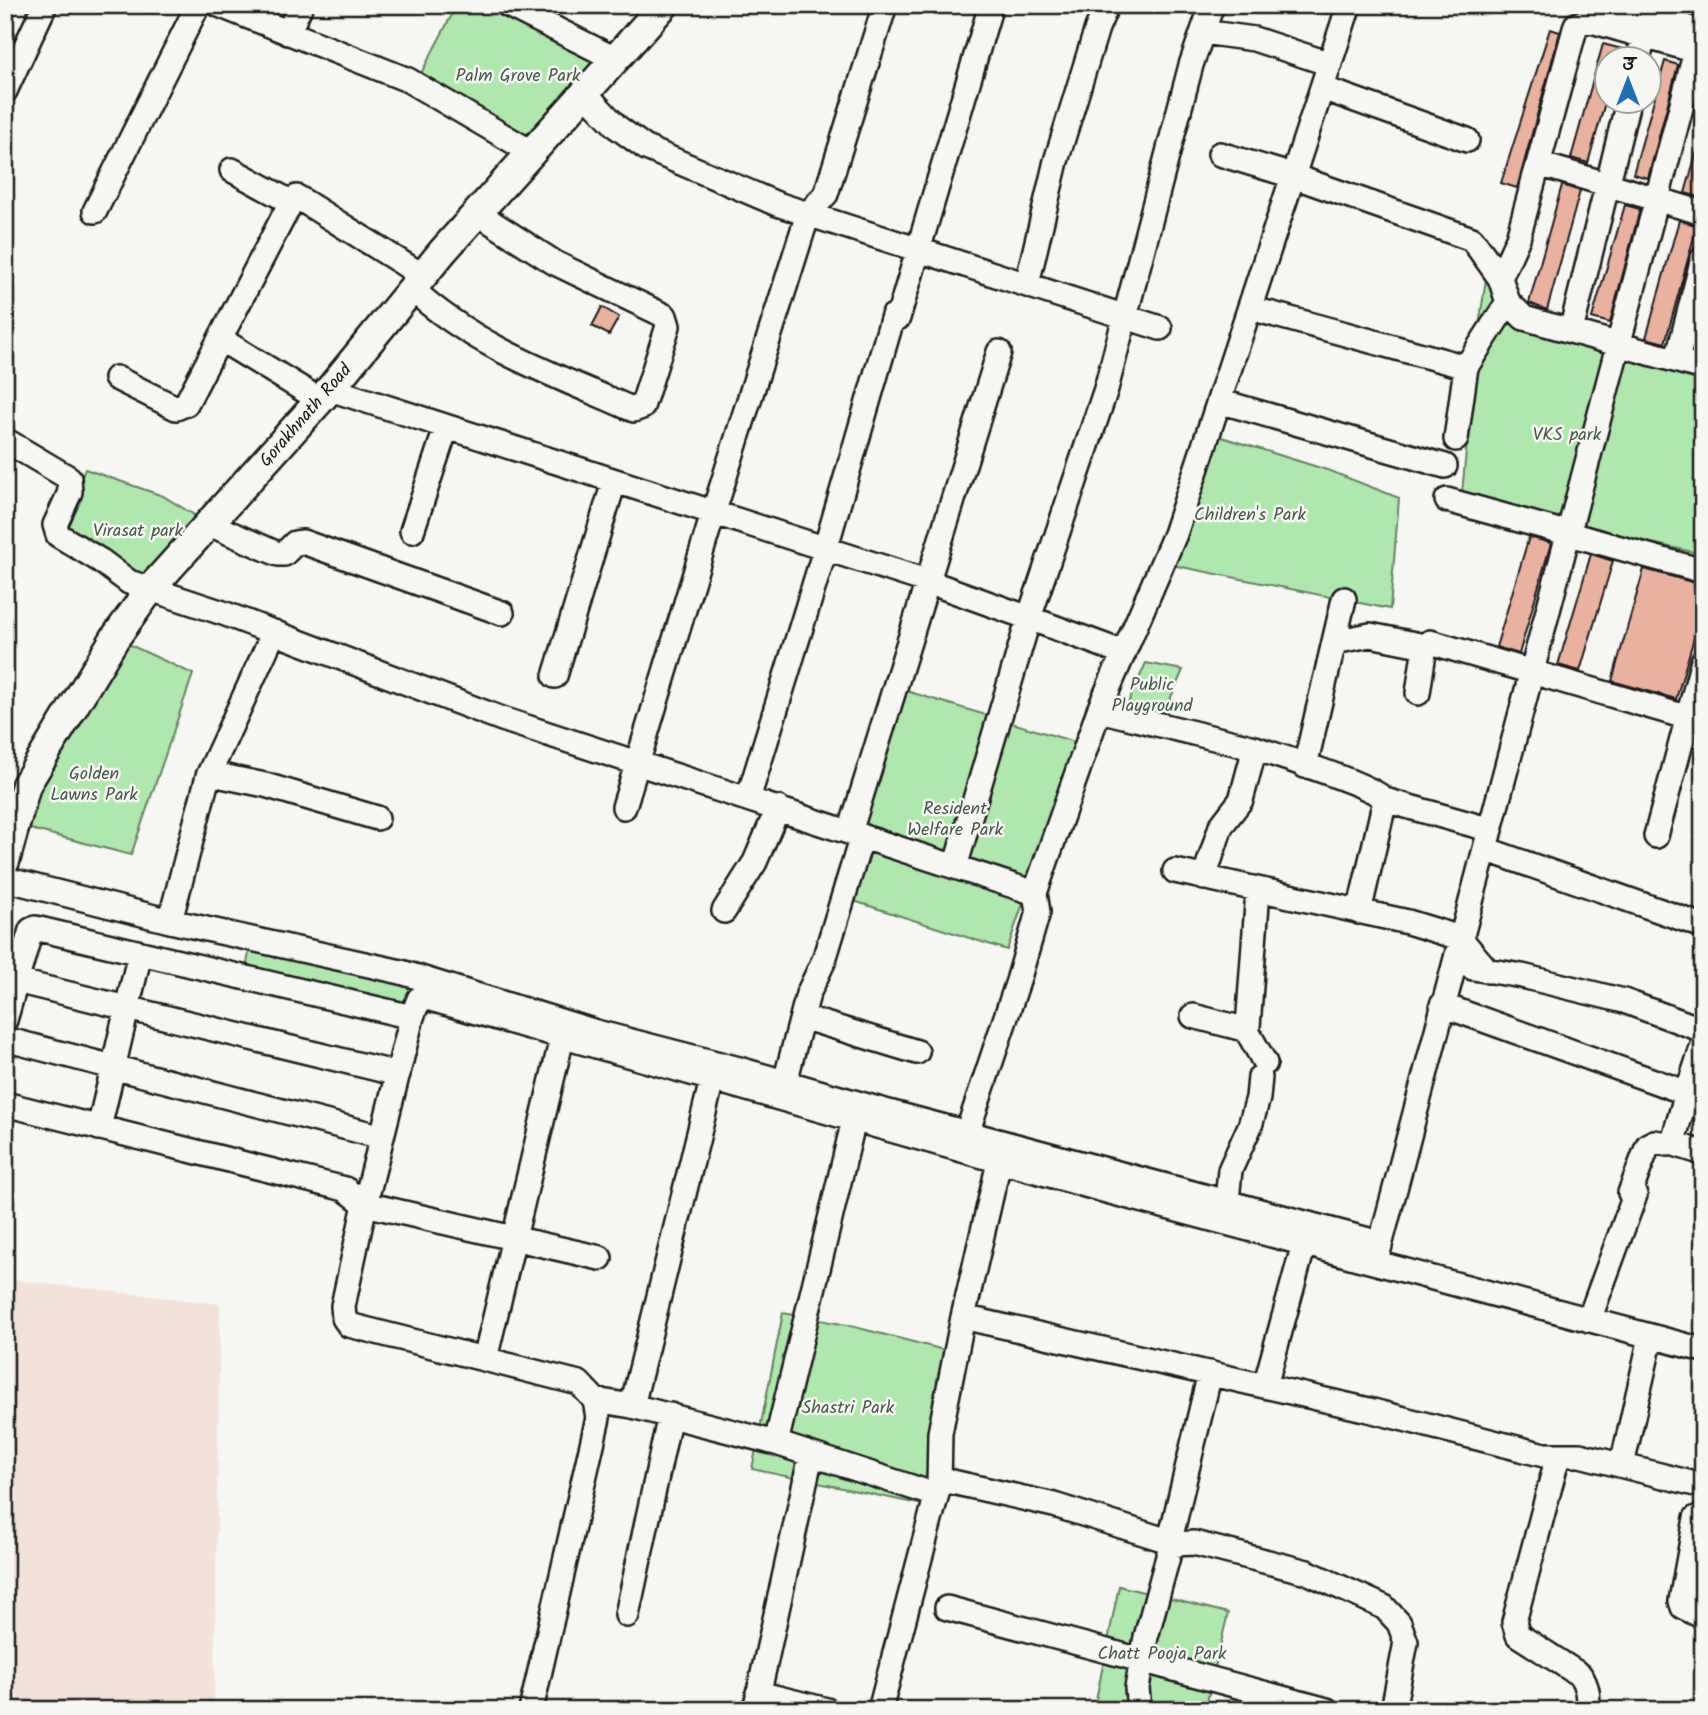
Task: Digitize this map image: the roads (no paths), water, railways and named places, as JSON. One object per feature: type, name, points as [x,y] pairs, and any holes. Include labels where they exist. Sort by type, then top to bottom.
[{"type":"main road","name":"Gorakhnath Road","points":[[6,853],[26,785],[115,638],[151,589],[325,394],[477,212],[664,5]]},
{"type":"street","points":[[5,91],[45,5]]},
{"type":"street","points":[[95,211],[198,5]]},
{"type":"street","points":[[219,5],[408,80],[531,152]]},
{"type":"street","points":[[288,33],[301,5]]},
{"type":"street","points":[[508,5],[615,59]]},
{"type":"street","points":[[624,807],[808,214],[826,194],[885,5]]},
{"type":"street","points":[[748,799],[919,250],[991,5]]},
{"type":"street","points":[[1027,284],[1056,161],[1097,28],[1107,5]]},
{"type":"street","points":[[956,867],[1028,618],[1106,388],[1191,65],[1212,5]]},
{"type":"street","points":[[967,1133],[1038,912],[1035,893],[1099,710],[1175,534],[1349,5]]},
{"type":"street","points":[[1608,5],[1679,15],[1700,38]]},
{"type":"street","points":[[1500,278],[1518,238],[1576,25],[1588,20],[1644,36],[1700,38]]},
{"type":"street","points":[[1203,32],[1254,39],[1329,64]]},
{"type":"street","points":[[1642,46],[1644,36]]},
{"type":"street","points":[[1378,1253],[1700,38]]},
{"type":"street","points":[[1322,89],[1467,140]]},
{"type":"street","points":[[584,92],[617,127],[646,148],[777,204],[1160,328]]},
{"type":"street","points":[[1571,331],[1625,116]]},
{"type":"street","points":[[1220,154],[1293,176],[1472,239],[1500,278],[1508,302],[1524,318],[1703,368]]},
{"type":"street","points":[[1539,164],[1703,213]]},
{"type":"street","points":[[116,378],[176,408],[186,404],[289,204],[287,200],[232,170]]},
{"type":"street","points":[[297,197],[417,282],[436,311],[470,335],[634,410],[642,407],[668,326],[665,316],[555,263],[477,212]]},
{"type":"street","points":[[1677,360],[1703,258]]},
{"type":"street","points":[[1456,439],[1466,367],[1508,302]]},
{"type":"street","points":[[1250,308],[1466,367]]},
{"type":"street","points":[[220,340],[325,394],[446,428],[926,581],[1124,653]]},
{"type":"street","points":[[785,1082],[808,994],[824,960],[926,581],[999,352]]},
{"type":"street","points":[[1219,401],[1446,466]]},
{"type":"street","points":[[412,531],[446,428]]},
{"type":"street","points":[[5,440],[69,478],[70,492],[55,524],[58,535],[102,561],[129,582],[274,632],[502,719],[1035,893]]},
{"type":"street","points":[[555,676],[614,482]]},
{"type":"street","points":[[1447,500],[1703,571]]},
{"type":"street","points":[[209,524],[278,554],[284,554],[295,543],[303,542],[502,613]]},
{"type":"street","points":[[1305,766],[1344,599]]},
{"type":"street","points":[[170,921],[208,776],[274,632]]},
{"type":"street","points":[[1334,642],[1370,635],[1425,646]]},
{"type":"street","points":[[1418,693],[1425,646],[1430,642],[1689,719]]},
{"type":"street","points":[[1657,836],[1703,661]]},
{"type":"street","points":[[1099,710],[1255,748],[1349,781],[1381,794],[1385,800],[1703,926]]},
{"type":"street","points":[[1204,878],[1221,826],[1241,800],[1255,748]]},
{"type":"street","points":[[208,776],[212,774],[265,785],[377,818]]},
{"type":"street","points":[[1359,912],[1385,800]]},
{"type":"street","points":[[724,911],[755,862],[778,808]]},
{"type":"street","points":[[1175,871],[1408,922],[1460,938],[1488,971]]},
{"type":"street","points":[[5,879],[170,921],[401,972],[596,1032],[967,1133],[1001,1152],[1304,1244],[1378,1253]]},
{"type":"street","points":[[1227,1201],[1230,1170],[1250,1126],[1262,1070],[1246,1029],[1249,1023],[1258,890]]},
{"type":"street","points":[[5,1020],[31,930],[35,928],[412,1017]]},
{"type":"street","points":[[99,1128],[140,953]]},
{"type":"street","points":[[1453,965],[1522,976],[1624,1001],[1703,1030]]},
{"type":"street","points":[[16,981],[398,1074]]},
{"type":"street","points":[[531,1710],[598,1418],[595,1400],[579,1382],[349,1325],[344,1318],[343,1306],[365,1204],[412,1017],[419,999],[427,998],[854,1120],[1227,1201],[1378,1253],[1589,1320],[1703,1350]]},
{"type":"street","points":[[1442,1005],[1687,1093]]},
{"type":"street","points":[[1193,1016],[1246,1029]]},
{"type":"street","points":[[802,1017],[917,1052]]},
{"type":"street","points":[[485,1359],[562,1038]]},
{"type":"street","points":[[5,1039],[382,1137]]},
{"type":"street","points":[[1671,1143],[1701,1058]]},
{"type":"street","points":[[632,1406],[712,1080]]},
{"type":"street","points":[[5,1104],[345,1189],[365,1204],[600,1258]]},
{"type":"street","points":[[776,1443],[854,1120]]},
{"type":"street","points":[[1589,1320],[1648,1145],[1654,1142],[1671,1143],[1703,1153]]},
{"type":"street","points":[[880,1710],[938,1487],[940,1433],[963,1317],[1001,1152]]},
{"type":"street","points":[[1265,1386],[1304,1244]]},
{"type":"street","points":[[963,1317],[1369,1409],[1544,1455],[1580,1455],[1703,1486]]},
{"type":"street","points":[[1622,1465],[1651,1336]]},
{"type":"street","points":[[1139,1710],[1137,1688],[1146,1637],[1210,1373]]},
{"type":"street","points":[[595,1400],[670,1415],[938,1487],[1054,1505],[1171,1542],[1194,1543],[1307,1572],[1384,1607],[1399,1623],[1406,1642],[1393,1710]]},
{"type":"street","points":[[627,1615],[670,1415]]},
{"type":"street","points":[[811,1455],[757,1701],[827,1710]]},
{"type":"street","points":[[1558,1456],[1514,1622],[1515,1630],[1523,1639],[1580,1675],[1588,1692],[1588,1710]]},
{"type":"street","points":[[1696,1518],[1681,1601],[1683,1607],[1703,1617]]},
{"type":"street","points":[[947,1608],[1327,1710]]},
{"type":"park label","name":"Palm Grove Park","points":[[518,75]]},
{"type":"park label","name":"VKS park","points":[[1567,434]]},
{"type":"park label","name":"Children's Park","points":[[1250,514]]},
{"type":"park label","name":"Virasat park","points":[[138,530]]},
{"type":"park label","name":"Public Playground","points":[[1152,694]]},
{"type":"park label","name":"Golden Lawns Park","points":[[94,783]]},
{"type":"park label","name":"Resident Welfare Park","points":[[955,818]]},
{"type":"park label","name":"Shastri Park","points":[[848,1407]]},
{"type":"park label","name":"Chatt Pooja Park","points":[[1162,1653]]}]
